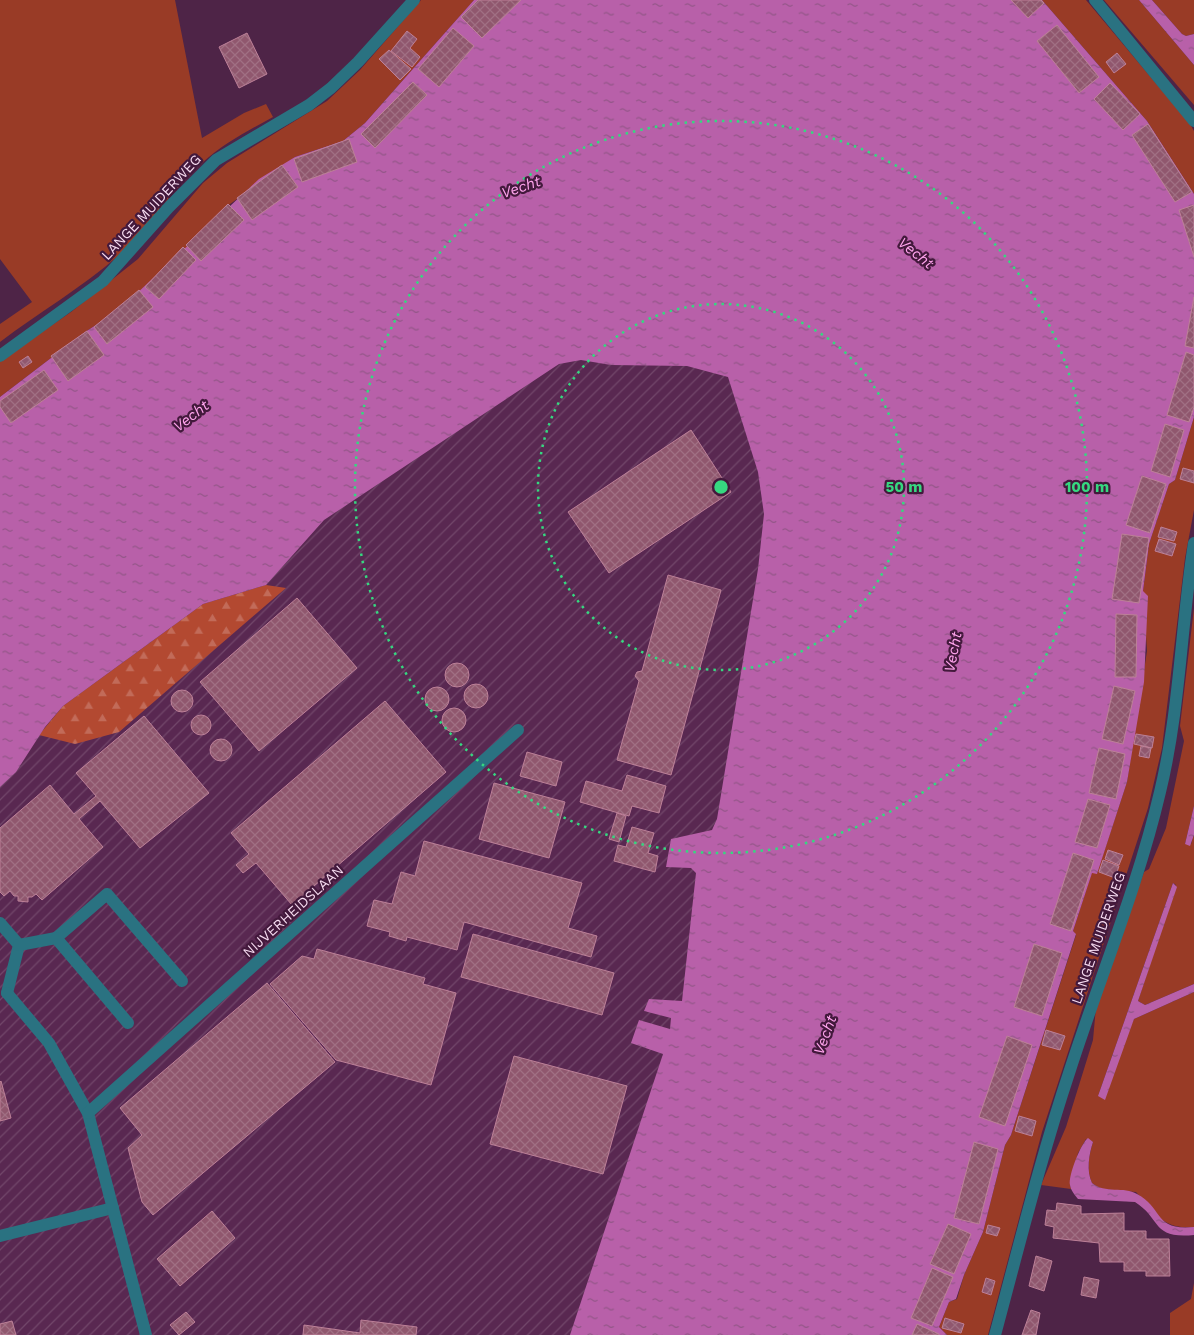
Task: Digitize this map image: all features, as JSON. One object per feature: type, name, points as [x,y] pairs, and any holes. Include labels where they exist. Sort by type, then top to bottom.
[{"type":"street","name":"LANGE MUIDERWEG","points":[[0,356],[103,281],[168,208],[216,160],[308,105],[331,88],[358,62],[414,0]]},
{"type":"street","points":[[1094,0],[1194,121]]},
{"type":"street","name":"LANGE MUIDERWEG","points":[[995,1335],[1038,1172],[1072,1061],[1142,856],[1160,792],[1175,709],[1194,543]]},
{"type":"street","name":"NIJVERHEIDSLAAN","points":[[88,1113],[518,730]]},
{"type":"street","points":[[19,945],[56,938],[106,894],[182,981]]},
{"type":"street","points":[[0,923],[19,945]]},
{"type":"street","points":[[56,938],[128,1023]]},
{"type":"street","points":[[19,945],[3,989],[49,1043],[88,1113],[146,1335]]},
{"type":"street","points":[[0,1236],[113,1208]]},
{"type":"shaded area","points":[[0,0],[175,0],[202,138],[244,113],[266,104],[273,117],[211,155],[191,173],[119,255],[0,342],[0,324],[32,302],[0,259]]},
{"type":"shaded area","points":[[421,0],[474,0],[365,123],[343,141],[295,157],[226,207],[181,253],[118,311],[85,332],[0,397],[0,361],[71,312],[138,259],[203,183],[227,163],[327,101],[360,70]]},
{"type":"shaded area","points":[[1042,0],[1086,0],[1190,124],[1194,131],[1194,194],[1147,121]]},
{"type":"shaded area","points":[[1104,0],[1139,0],[1194,65],[1194,105]]},
{"type":"shaded area","points":[[1152,0],[1194,0],[1194,34],[1186,36],[1182,34]]},
{"type":"shaded area","points":[[540,325],[747,338],[834,455],[679,1335],[0,1335],[0,708]]},
{"type":"shaded area","points":[[1194,417],[1194,510],[1185,558],[1162,748],[1148,808],[1042,1132],[988,1335],[947,1335],[939,1327],[949,1302],[957,1299],[964,1275],[983,1232],[1005,1145],[1011,1135],[1076,935],[1073,931],[1092,872],[1097,873],[1127,782],[1147,651],[1143,591],[1149,544],[1169,484],[1175,480]]},
{"type":"shaded area","points":[[1194,608],[1194,806],[1185,844],[1191,844],[1194,835],[1194,984],[1145,1005],[1138,1001],[1176,885],[1173,883],[1098,1096],[1134,1019],[1194,992],[1194,1227],[1183,1227],[1167,1223],[1160,1218],[1136,1192],[1101,1189],[1092,1183],[1089,1173],[1089,1162],[1093,1142],[1086,1139],[1078,1153],[1070,1185],[1071,1189],[1041,1185],[1066,1127],[1093,1040],[1096,1007],[1144,872],[1149,869],[1166,828],[1184,741],[1180,726]]},
{"type":"shaded area","points":[[1194,1283],[1194,1335],[1170,1335],[1170,1313],[1191,1299]]},
{"type":"green space","points":[[266,585],[286,588],[119,732],[75,744],[39,735],[63,706],[203,604]]},
{"type":"water","name":"Vecht","points":[[474,0],[1042,0],[1147,121],[1194,194],[1194,417],[1175,480],[1169,484],[1149,544],[1143,591],[1148,596],[1144,682],[1127,782],[1097,874],[1092,873],[1073,931],[1076,934],[1011,1135],[1005,1145],[983,1232],[964,1275],[956,1299],[949,1302],[939,1327],[947,1335],[570,1335],[663,1054],[631,1043],[639,1020],[670,1029],[671,1018],[644,1011],[649,999],[682,1001],[696,873],[691,868],[666,867],[671,839],[712,830],[717,819],[758,569],[764,514],[758,472],[728,377],[687,366],[611,365],[581,360],[559,364],[324,520],[266,585],[203,604],[63,706],[45,727],[16,772],[0,787],[0,397],[85,332],[118,311],[259,179],[295,157],[343,141],[365,123]]},
{"type":"water","points":[[1139,0],[1152,0],[1182,34],[1186,36],[1194,34],[1194,65]]},
{"type":"water","points":[[1194,806],[1194,835],[1190,846],[1185,844]]},
{"type":"water","points":[[1173,883],[1177,887],[1138,1001],[1145,1005],[1194,984],[1194,992],[1134,1019],[1105,1100],[1098,1096]]},
{"type":"water","points":[[1088,1138],[1093,1142],[1089,1162],[1089,1173],[1092,1183],[1103,1188],[1126,1190],[1137,1194],[1152,1206],[1165,1222],[1172,1226],[1194,1227],[1194,1235],[1170,1234],[1164,1231],[1144,1208],[1135,1202],[1078,1199],[1071,1189],[1070,1181],[1073,1167]]},
{"type":"building","points":[[478,0],[521,0],[482,38],[461,17]]},
{"type":"building","points":[[1011,0],[1041,0],[1044,3],[1028,18]]},
{"type":"building","points":[[1057,25],[1099,77],[1079,93],[1037,41]]},
{"type":"building","points":[[453,28],[474,46],[439,87],[418,69]]},
{"type":"building","points":[[407,31],[417,39],[410,48],[420,57],[412,67],[391,51]]},
{"type":"building","points":[[247,33],[267,74],[239,88],[219,47]]},
{"type":"building","points":[[389,50],[411,69],[400,80],[379,59]]},
{"type":"building","points":[[1117,53],[1126,64],[1114,73],[1106,62]]},
{"type":"building","points":[[413,82],[427,95],[375,148],[361,134]]},
{"type":"building","points":[[1110,83],[1140,114],[1123,130],[1094,99]]},
{"type":"building","points":[[1148,124],[1192,192],[1175,202],[1132,135]]},
{"type":"building","points":[[349,139],[357,162],[302,182],[294,159]]},
{"type":"building","points":[[282,165],[298,187],[252,220],[237,198]]},
{"type":"building","points":[[228,204],[244,220],[201,261],[186,245]]},
{"type":"building","points":[[1194,205],[1194,257],[1179,210]]},
{"type":"building","points":[[183,247],[196,260],[159,299],[145,287]]},
{"type":"building","points":[[139,290],[153,307],[107,344],[94,327]]},
{"type":"building","points":[[1194,297],[1194,348],[1185,346]]},
{"type":"building","points":[[87,331],[104,355],[68,381],[51,356]]},
{"type":"building","points":[[1186,352],[1194,355],[1194,407],[1189,422],[1167,415]]},
{"type":"building","points":[[28,356],[32,362],[23,368],[19,362]]},
{"type":"building","points":[[44,370],[58,390],[11,423],[0,407],[0,401]]},
{"type":"building","points":[[1165,424],[1184,430],[1170,477],[1151,471]]},
{"type":"building","points":[[691,430],[731,492],[609,573],[568,512]]},
{"type":"building","points":[[1183,468],[1194,471],[1194,483],[1180,479]]},
{"type":"building","points":[[1142,476],[1166,484],[1150,533],[1126,525]]},
{"type":"building","points":[[1161,527],[1177,532],[1174,541],[1158,537]]},
{"type":"building","points":[[1122,534],[1149,538],[1139,603],[1112,599]]},
{"type":"building","points":[[1159,539],[1176,544],[1172,556],[1155,551]]},
{"type":"building","points":[[668,575],[721,590],[671,775],[617,760],[639,681],[635,676],[637,672],[642,671]]},
{"type":"building","points":[[297,598],[357,668],[259,751],[200,682]]},
{"type":"building","points":[[1116,614],[1137,615],[1136,677],[1115,677]]},
{"type":"building","points":[[457,663],[462,664],[468,670],[468,680],[462,686],[457,687],[452,686],[446,680],[445,675],[446,670],[452,664]]},
{"type":"building","points":[[476,684],[481,685],[487,691],[487,701],[481,707],[476,708],[471,707],[465,701],[464,696],[465,691],[471,685]]},
{"type":"building","points":[[1114,686],[1135,691],[1123,744],[1102,739]]},
{"type":"building","points":[[437,687],[442,688],[448,694],[448,704],[442,710],[437,711],[432,710],[426,704],[425,699],[426,694],[432,688]]},
{"type":"building","points":[[182,690],[192,697],[193,701],[186,711],[182,712],[172,705],[171,701],[178,691]]},
{"type":"building","points":[[385,701],[446,772],[292,905],[256,863],[243,873],[236,865],[249,854],[231,833]]},
{"type":"building","points":[[454,708],[459,709],[465,715],[465,725],[459,731],[454,732],[449,731],[443,725],[442,720],[443,715],[449,709]]},
{"type":"building","points":[[201,715],[208,718],[211,725],[208,732],[201,735],[194,732],[191,725],[194,718]]},
{"type":"building","points":[[144,716],[209,793],[140,848],[100,801],[79,819],[103,847],[42,900],[36,894],[28,897],[28,902],[18,901],[18,896],[14,896],[10,891],[4,896],[0,892],[0,828],[50,785],[74,814],[96,796],[76,773]]},
{"type":"building","points":[[1136,734],[1154,737],[1152,748],[1134,744]]},
{"type":"building","points":[[221,739],[229,742],[232,750],[229,758],[221,761],[213,758],[210,750],[213,742]]},
{"type":"building","points":[[1141,746],[1151,748],[1149,758],[1139,756]]},
{"type":"building","points":[[1099,748],[1125,754],[1116,799],[1089,793]]},
{"type":"building","points":[[527,752],[562,762],[556,786],[520,776]]},
{"type":"building","points":[[627,775],[666,786],[659,813],[632,806],[629,816],[580,802],[586,781],[622,791]]},
{"type":"building","points":[[494,783],[565,802],[549,858],[479,839]]},
{"type":"building","points":[[1088,799],[1110,805],[1097,848],[1075,842]]},
{"type":"building","points":[[617,813],[626,816],[619,842],[609,839]]},
{"type":"building","points":[[632,827],[654,833],[648,853],[658,856],[655,872],[614,861],[618,845],[626,847]]},
{"type":"building","points":[[424,841],[582,883],[568,928],[597,936],[591,957],[464,922],[457,950],[407,937],[406,941],[389,936],[390,932],[367,926],[374,900],[392,904],[401,872],[415,876]]},
{"type":"building","points":[[1108,850],[1123,855],[1119,865],[1105,859]]},
{"type":"building","points":[[1073,853],[1094,860],[1071,931],[1050,924]]},
{"type":"building","points":[[1103,860],[1119,866],[1115,878],[1099,872]]},
{"type":"building","points":[[473,934],[614,973],[602,1015],[461,977]]},
{"type":"building","points":[[1034,944],[1062,953],[1042,1016],[1014,1007]]},
{"type":"building","points":[[317,949],[425,978],[423,984],[456,993],[431,1085],[336,1060],[270,984],[302,956],[314,959]]},
{"type":"building","points":[[267,983],[335,1062],[153,1215],[142,1202],[128,1148],[142,1135],[120,1108]]},
{"type":"building","points":[[1046,1030],[1065,1036],[1060,1050],[1042,1045]]},
{"type":"building","points":[[1007,1036],[1032,1045],[1005,1126],[979,1117]]},
{"type":"building","points":[[514,1056],[627,1086],[603,1174],[490,1144]]},
{"type":"building","points":[[0,1082],[11,1118],[0,1121]]},
{"type":"building","points":[[1019,1116],[1036,1121],[1032,1136],[1015,1131]]},
{"type":"building","points":[[974,1142],[998,1149],[979,1224],[954,1218]]},
{"type":"building","points":[[1057,1203],[1081,1206],[1081,1214],[1124,1213],[1124,1231],[1146,1231],[1146,1239],[1169,1239],[1170,1276],[1146,1276],[1146,1271],[1124,1271],[1124,1262],[1100,1262],[1099,1243],[1053,1238],[1054,1227],[1045,1225],[1047,1210],[1056,1211]]},
{"type":"building","points":[[212,1211],[235,1238],[180,1286],[157,1259]]},
{"type":"building","points":[[948,1224],[971,1234],[954,1274],[930,1264]]},
{"type":"building","points":[[988,1225],[1000,1228],[997,1236],[986,1233]]},
{"type":"building","points":[[1036,1256],[1052,1261],[1044,1291],[1029,1286]]},
{"type":"building","points":[[932,1268],[953,1277],[932,1326],[911,1318]]},
{"type":"building","points":[[1084,1277],[1099,1280],[1096,1298],[1081,1295]]},
{"type":"building","points":[[986,1278],[995,1281],[991,1295],[982,1292]]},
{"type":"building","points":[[1031,1310],[1040,1313],[1036,1335],[1022,1335]]},
{"type":"building","points":[[186,1312],[195,1322],[179,1335],[170,1325]]},
{"type":"building","points":[[945,1318],[964,1324],[961,1333],[942,1328]]},
{"type":"building","points":[[361,1320],[417,1327],[416,1335],[303,1335],[304,1325],[360,1333]]},
{"type":"building","points":[[12,1321],[16,1335],[0,1335],[0,1324]]},
{"type":"building","points":[[917,1324],[939,1334],[939,1335],[912,1335]]}]
